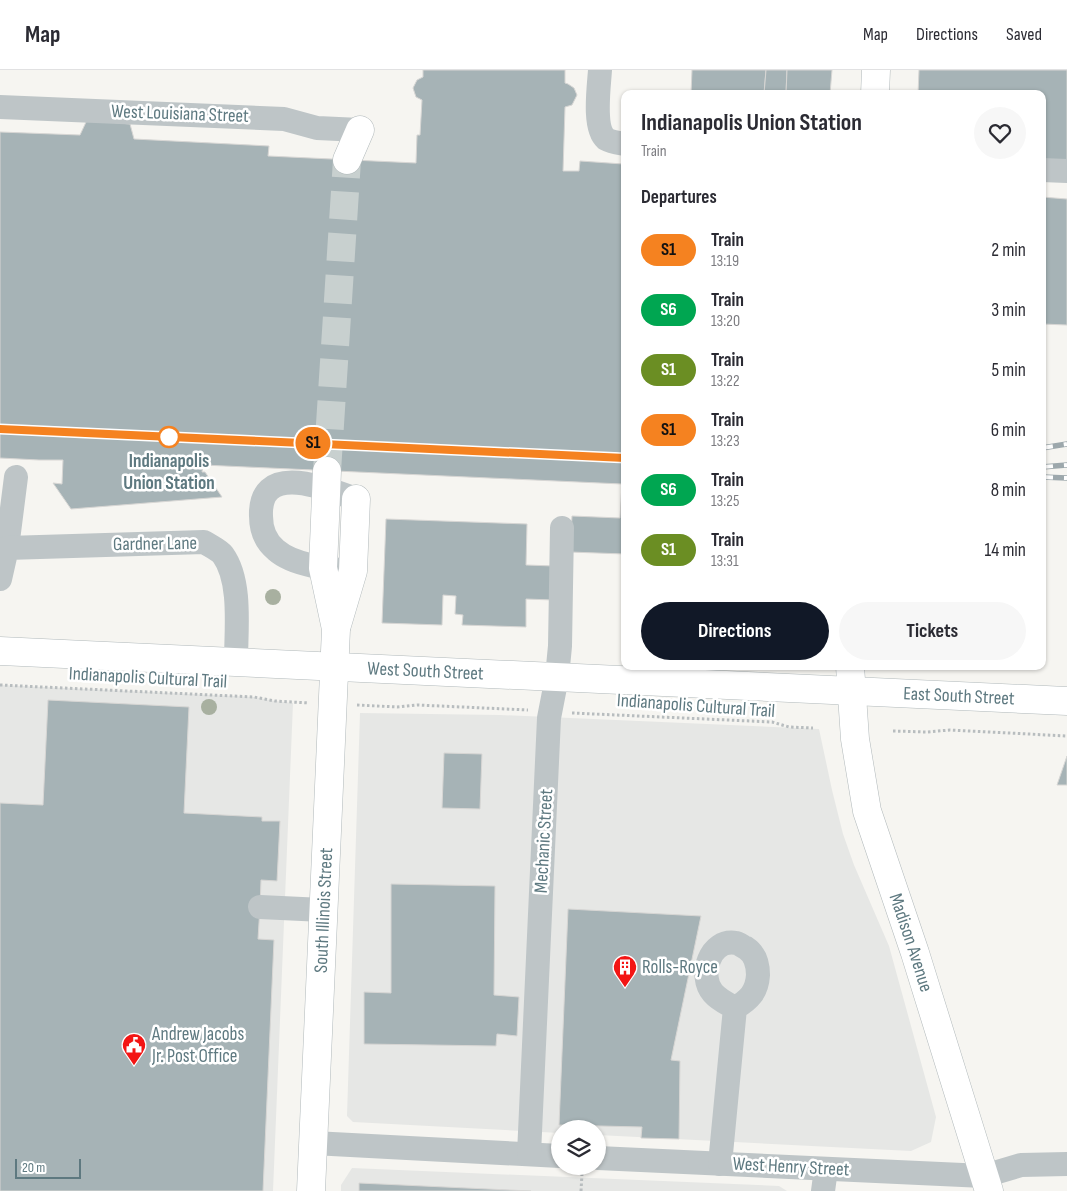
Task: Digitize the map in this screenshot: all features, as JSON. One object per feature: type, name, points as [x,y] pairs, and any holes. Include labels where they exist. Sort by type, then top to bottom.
[{"type":"main road","points":[[875,90],[876,70]]},
{"type":"main road","points":[[347,160],[360,130]]},
{"type":"main road","name":"South Illinois Street","points":[[311,1191],[336,629],[323,568],[327,480]]},
{"type":"main road","name":"South Illinois Street","points":[[336,629],[353,571],[356,499]]},
{"type":"main road","name":"West South Street","points":[[0,650],[557,677],[850,679]]},
{"type":"main road","name":"East South Street","points":[[850,679],[1067,701]]},
{"type":"main road","name":"Madison Avenue","points":[[850,679],[856,750],[867,811],[915,953],[987,1183]]},
{"type":"street","points":[[600,70],[598,106],[602,134],[607,139],[621,143]]},
{"type":"street","name":"West Louisiana Street","points":[[0,107],[284,119],[317,128],[360,130]]},
{"type":"street","points":[[1046,170],[1067,171]]},
{"type":"street","points":[[0,579],[7,548],[16,478]]},
{"type":"street","points":[[353,571],[323,568],[292,559],[276,551],[266,540],[261,527],[260,510],[267,492],[278,485],[327,480],[356,499]]},
{"type":"street","name":"Mechanic Street","points":[[529,1154],[549,718],[557,677],[560,646],[562,528]]},
{"type":"street","name":"Gardner Lane","points":[[7,548],[204,542],[223,554],[232,576],[236,605],[236,661]]},
{"type":"street","points":[[260,907],[324,910]]},
{"type":"street","points":[[720,1164],[736,1008]]},
{"type":"street","points":[[313,1143],[551,1155]]},
{"type":"street","name":"West Henry Street","points":[[606,1158],[720,1164],[825,1180],[987,1183],[1021,1165],[1067,1164]]},
{"type":"path","name":"Indianapolis Cultural Trail","points":[[0,685],[254,697],[275,702],[293,703]]},
{"type":"path","points":[[367,706],[397,707],[418,705],[518,710]]},
{"type":"path","name":"Indianapolis Cultural Trail","points":[[576,713],[772,722],[789,727],[813,728]]},
{"type":"path","points":[[893,731],[927,732],[950,730],[1067,736]]},
{"type":"path","points":[[581,1191],[582,1175]]},
{"type":"shaded area","name":"Andrew Jacobs Jr. Post Office","points":[[0,685],[254,697],[293,703],[273,1191],[0,1191]]},
{"type":"shaded area","points":[[360,713],[500,715],[819,729],[843,834],[854,865],[889,946],[936,1117],[931,1142],[911,1151],[606,1135],[606,1120],[551,1120],[551,1133],[353,1122],[347,1116]]},
{"type":"shaded area","points":[[352,1168],[779,1186],[787,1191],[341,1191],[341,1185]]},
{"type":"building","name":"Indianapolis Union Station","points":[[423,70],[565,70],[565,83],[574,88],[577,95],[572,105],[565,107],[563,171],[579,171],[580,161],[621,164],[621,484],[203,465],[202,472],[205,472],[222,497],[71,509],[53,483],[62,484],[63,460],[0,458],[0,132],[80,135],[87,120],[130,124],[134,139],[269,146],[268,156],[416,163],[417,135],[420,135],[422,100],[416,97],[413,88],[417,80],[423,77]]},
{"type":"building","points":[[692,70],[766,70],[764,90],[691,90]]},
{"type":"building","points":[[766,70],[787,70],[786,90],[764,90]]},
{"type":"building","points":[[787,70],[832,70],[830,90],[786,90]]},
{"type":"building","points":[[919,70],[1067,70],[1067,164],[1046,163],[1046,90],[918,90]]},
{"type":"building","points":[[1046,197],[1067,199],[1067,325],[1046,324]]},
{"type":"building","name":"Indianapolis Union Station","points":[[621,501],[621,554],[570,552],[572,516],[620,518]]},
{"type":"building","points":[[386,519],[527,524],[526,565],[554,566],[553,600],[526,599],[526,627],[462,625],[463,615],[455,614],[456,596],[443,595],[442,625],[382,623]]},
{"type":"building","name":"Andrew Jacobs Jr. Post Office","points":[[48,700],[189,707],[184,813],[262,817],[262,821],[280,821],[277,881],[261,880],[258,939],[274,940],[263,1191],[0,1191],[0,803],[43,805]]},
{"type":"building","points":[[444,753],[482,754],[480,809],[442,808]]},
{"type":"building","points":[[1067,756],[1067,785],[1057,785]]},
{"type":"building","points":[[391,884],[495,886],[494,995],[519,997],[517,1036],[497,1034],[496,1046],[364,1044],[364,992],[391,993]]},
{"type":"building","name":"Rolls-Royce","points":[[568,909],[701,916],[671,1060],[680,1061],[679,1139],[641,1138],[642,1127],[606,1126],[606,1120],[559,1120]]},
{"type":"building","points":[[359,1183],[531,1191],[359,1191]]},
{"type":"tunnel","points":[[327,471],[347,160]]},
{"type":"railway","points":[[1046,447],[1067,444]]},
{"type":"railway","points":[[1046,467],[1067,465]]},
{"type":"railway","points":[[1046,477],[1067,478]]},
{"type":"train","name":"S1","points":[[0,429],[621,458]]},
{"type":"place","name":"Indianapolis Union Station","points":[[169,437]]},
{"type":"place","name":"Rolls-Royce","points":[[625,988]]},
{"type":"place","name":"Andrew Jacobs Jr. Post Office","points":[[134,1066]]}]
